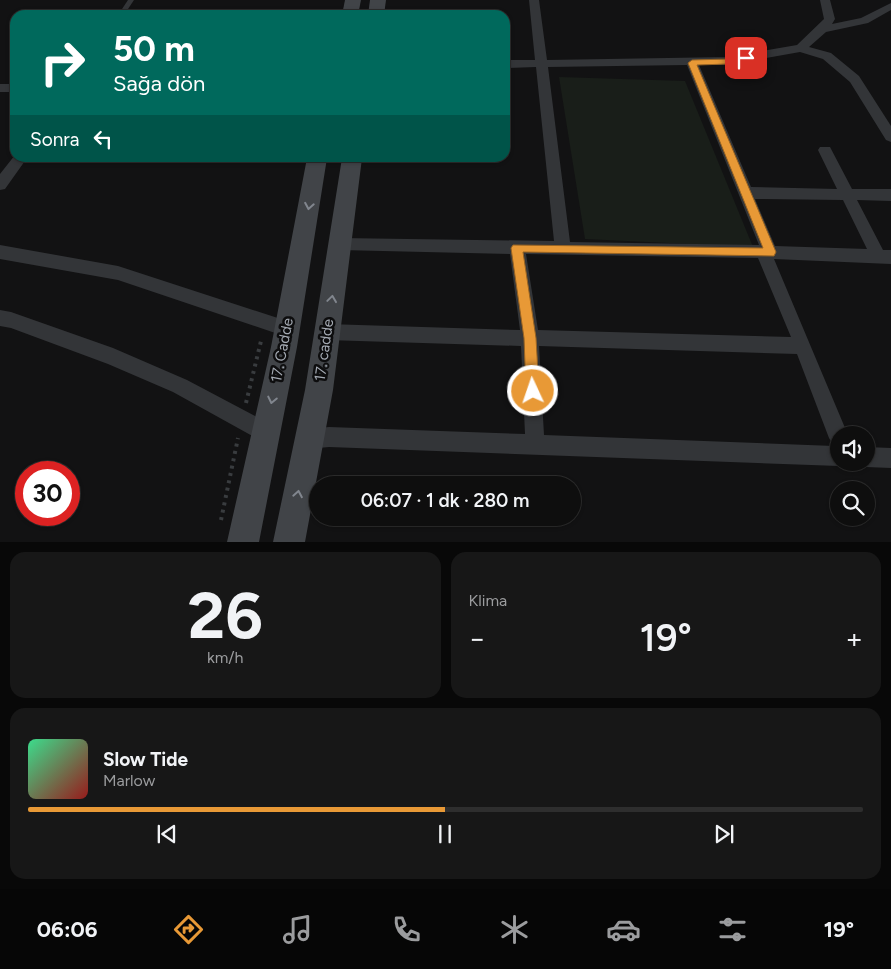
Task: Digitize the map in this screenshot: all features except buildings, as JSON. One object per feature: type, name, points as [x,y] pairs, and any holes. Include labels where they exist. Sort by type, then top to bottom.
[{"type":"street","points":[[534,0],[563,248]]},
{"type":"street","points":[[801,48],[830,19],[825,0]]},
{"type":"street","points":[[822,29],[864,21],[891,6]]},
{"type":"street","points":[[510,64],[728,62],[801,48],[827,56],[856,78],[891,137]]},
{"type":"street","points":[[692,63],[745,193],[766,252],[834,426]]},
{"type":"street","points":[[825,150],[884,256]]},
{"type":"street","points":[[0,185],[17,162]]},
{"type":"street","name":"17. Cadde","points":[[243,542],[287,329],[316,162]]},
{"type":"street","name":"17. cadde","points":[[289,542],[319,390],[351,162]]},
{"type":"street","points":[[745,193],[891,195]]},
{"type":"street","points":[[340,244],[884,256]]},
{"type":"street","points":[[517,248],[530,338],[535,445]]},
{"type":"street","points":[[0,252],[118,273],[287,329]]},
{"type":"street","points":[[0,318],[11,320],[112,357],[180,386],[265,432]]},
{"type":"street","points":[[327,332],[803,346]]},
{"type":"street","points":[[308,439],[339,438],[830,456]]},
{"type":"street","points":[[875,457],[891,458]]},
{"type":"shaded area","points":[[559,77],[685,81],[753,247],[585,239]]},
{"type":"route","points":[[533,391],[530,338],[517,248],[770,252],[692,63],[728,62],[746,58]]}]
